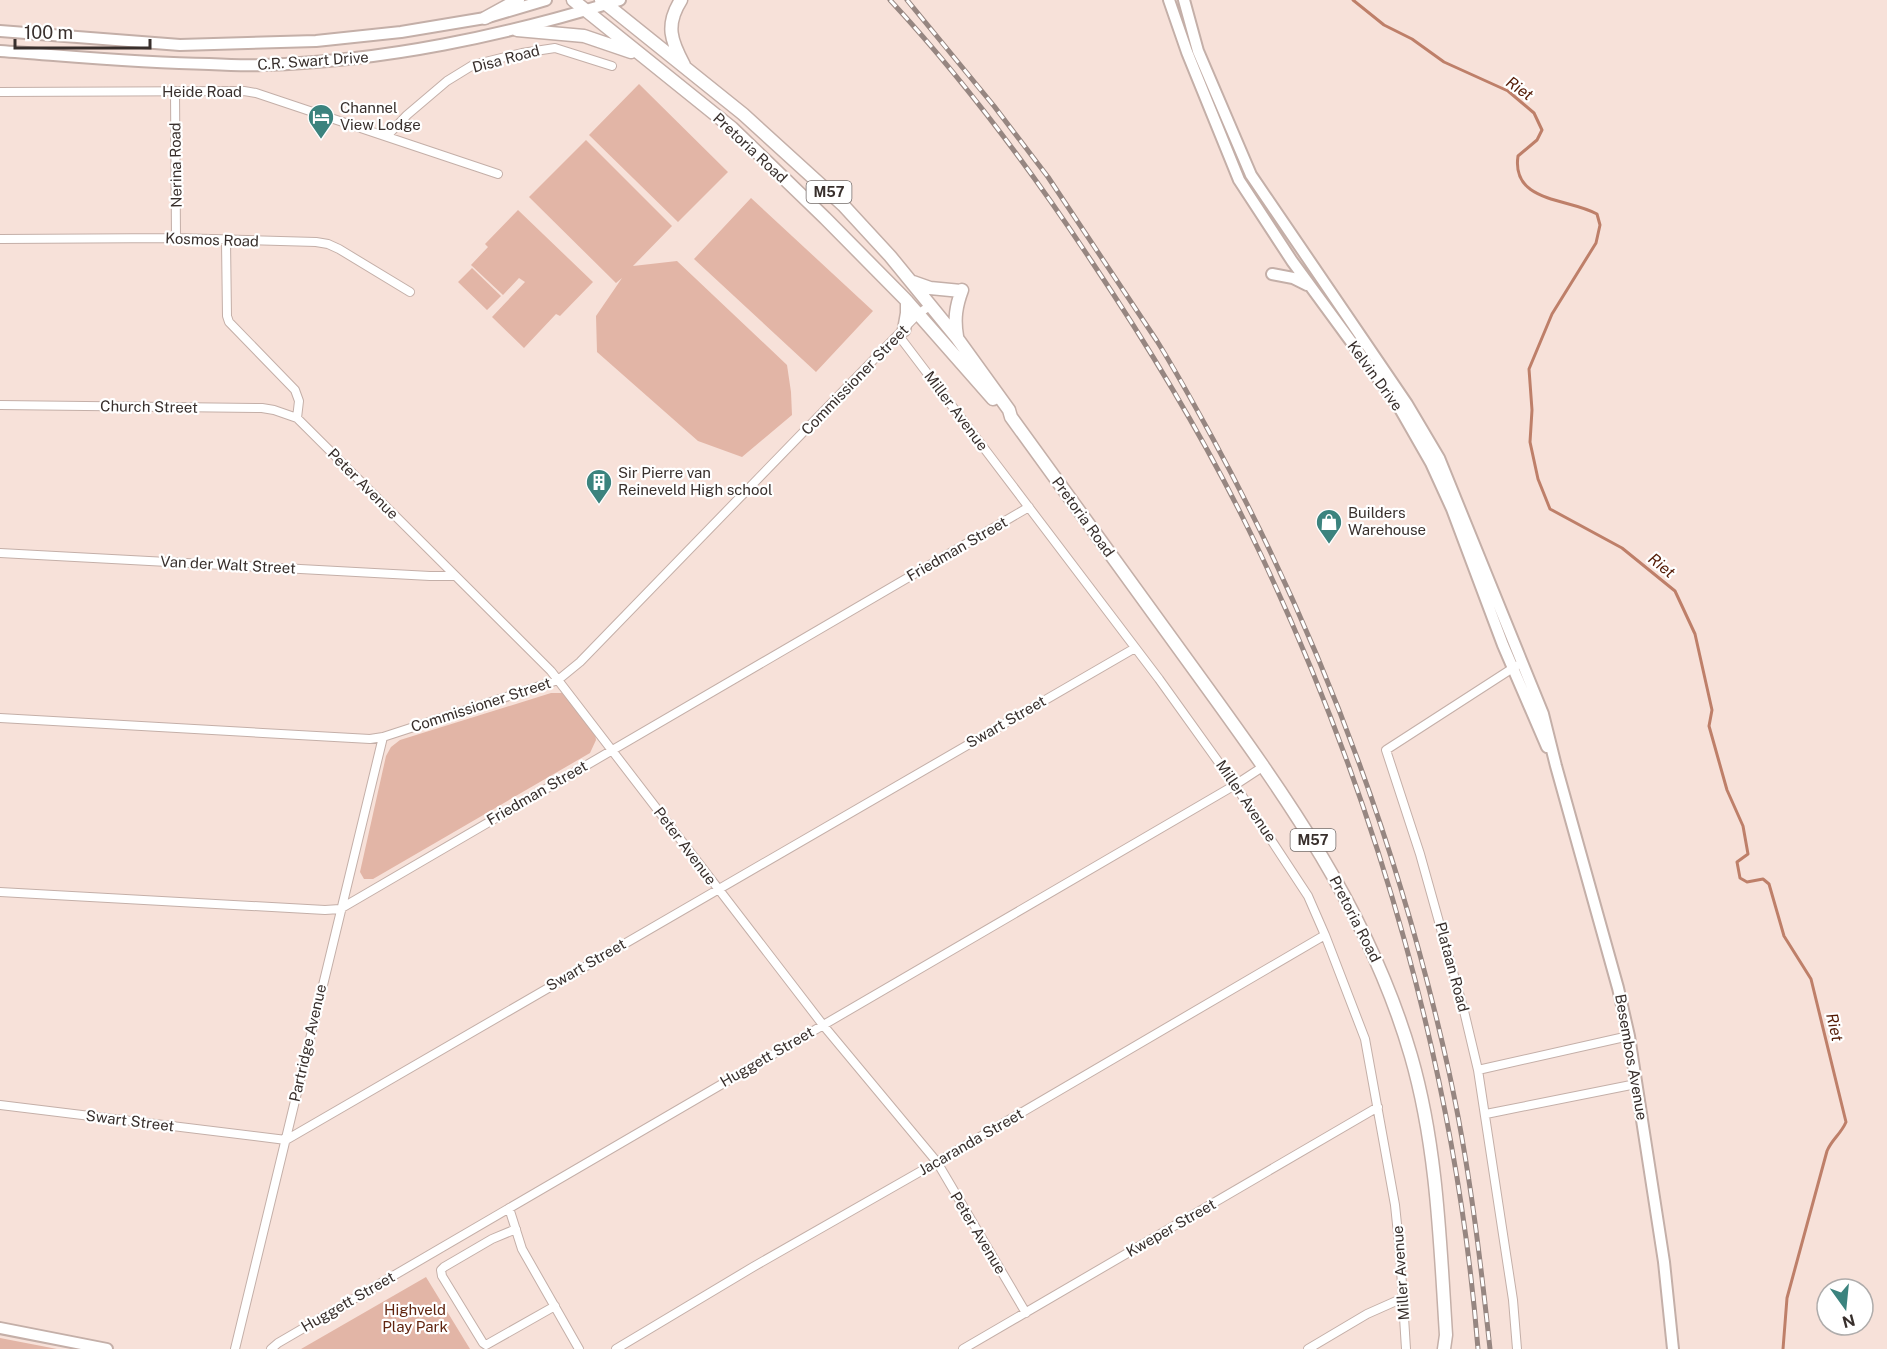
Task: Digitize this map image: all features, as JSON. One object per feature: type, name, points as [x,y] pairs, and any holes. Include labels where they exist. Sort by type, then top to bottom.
[{"type":"main road","points":[[485,18],[518,0]]},
{"type":"main road","name":"Pretoria Road","points":[[573,0],[732,128],[907,301],[1011,417]]},
{"type":"main road","points":[[681,0],[671,20],[671,36],[673,45],[687,70]]},
{"type":"main road","name":"Pretoria Road","points":[[604,2],[743,114],[843,205],[912,282],[997,392],[1011,417],[1264,766],[1305,827],[1341,888],[1381,971],[1411,1057],[1423,1108],[1439,1221],[1446,1335],[1444,1349]]},
{"type":"main road","points":[[517,30],[584,36],[640,56]]},
{"type":"main road","points":[[912,282],[930,288],[961,291],[956,308],[957,338]]},
{"type":"main road","points":[[902,333],[908,313],[907,301]]},
{"type":"main road","name":"Pretoria Road","points":[[1446,1335],[1451,1349]]},
{"type":"street","name":"C.R. Swart Drive","points":[[0,31],[180,45],[316,41],[401,32],[485,18],[546,0]]},
{"type":"street","name":"C.R. Swart Drive","points":[[0,51],[174,63],[262,66],[403,53],[517,30],[587,10],[604,2],[620,0]]},
{"type":"street","name":"Kelvin Drive","points":[[1169,0],[1187,52],[1239,180],[1310,286],[1399,407],[1431,463],[1452,510],[1512,668],[1557,769]]},
{"type":"street","name":"Kelvin Drive","points":[[1184,0],[1198,51],[1251,175],[1407,404],[1439,458],[1543,714],[1557,769]]},
{"type":"street","name":"Disa Road","points":[[387,136],[407,114],[447,81],[474,65],[555,48],[612,66]]},
{"type":"street","name":"Nerina Road","points":[[175,91],[176,238]]},
{"type":"street","name":"Heide Road","points":[[0,92],[244,91],[256,93],[498,174]]},
{"type":"street","name":"Kosmos Road","points":[[0,239],[176,238],[316,242],[328,244],[411,292]]},
{"type":"street","points":[[226,241],[229,322],[295,390],[300,400],[297,418]]},
{"type":"street","points":[[1272,274],[1293,278],[1310,286]]},
{"type":"street","name":"Commissioner Street","points":[[0,718],[363,739],[383,737],[558,680],[580,662],[918,314],[931,305]]},
{"type":"street","name":"Miller Avenue","points":[[902,333],[1235,785],[1302,885],[1325,935],[1363,1033],[1395,1206],[1406,1349]]},
{"type":"street","name":"Church Street","points":[[0,405],[262,408],[297,418]]},
{"type":"street","name":"Peter Avenue","points":[[297,418],[551,670],[823,1025],[936,1162],[1026,1313]]},
{"type":"street","name":"Friedman Street","points":[[340,909],[1029,507]]},
{"type":"street","name":"Van der Walt Street","points":[[0,553],[418,576],[455,576]]},
{"type":"street","name":"Swart Street","points":[[0,1105],[286,1140],[1135,648]]},
{"type":"street","name":"Plataan Road","points":[[1517,1349],[1513,1300],[1478,1070],[1420,854],[1386,750],[1522,662]]},
{"type":"street","name":"Partridge Avenue","points":[[235,1349],[383,737]]},
{"type":"street","name":"Huggett Street","points":[[271,1349],[1264,766]]},
{"type":"street","name":"Besembos Avenue","points":[[1557,769],[1618,987],[1629,1036],[1664,1262],[1673,1349]]},
{"type":"street","points":[[0,892],[340,909]]},
{"type":"street","name":"Jacaranda Street","points":[[616,1349],[1325,935]]},
{"type":"street","points":[[1478,1070],[1629,1036]]},
{"type":"street","points":[[1486,1114],[1636,1084]]},
{"type":"street","name":"Kweper Street","points":[[963,1349],[1378,1107]]},
{"type":"street","points":[[509,1208],[522,1250],[579,1349]]},
{"type":"street","points":[[516,1230],[492,1239],[444,1267],[441,1274],[486,1345],[555,1306]]},
{"type":"street","points":[[1308,1349],[1367,1314],[1403,1298]]},
{"type":"street","points":[[0,1328],[86,1347],[107,1349]]},
{"type":"green space","points":[[639,84],[728,172],[678,222],[589,135]]},
{"type":"green space","points":[[586,140],[672,226],[633,266],[677,261],[787,365],[792,415],[742,457],[698,441],[597,352],[596,316],[622,278],[616,283],[529,197]]},
{"type":"green space","points":[[751,198],[873,311],[816,372],[694,259]]},
{"type":"green space","points":[[518,210],[593,282],[560,316],[556,314],[524,348],[492,317],[525,282],[519,278],[503,295],[471,265],[488,247],[485,244]]},
{"type":"green space","points":[[472,268],[501,296],[487,310],[458,282]]},
{"type":"green space","points":[[551,693],[562,693],[595,733],[596,740],[590,753],[373,879],[364,879],[360,872],[386,756],[391,747],[400,740]]},
{"type":"green space","name":"Highveld Play Park","points":[[426,1277],[470,1349],[301,1349]]},
{"type":"green space","points":[[0,1338],[57,1349],[0,1349]]},
{"type":"waterway","name":"Riet","points":[[1353,0],[1384,25],[1412,39],[1444,62],[1508,91],[1534,113],[1542,130],[1537,140],[1518,156],[1518,171],[1523,183],[1544,197],[1597,214],[1600,225],[1596,243],[1552,314],[1529,369],[1532,410],[1530,442],[1538,479],[1550,509],[1622,548],[1675,591],[1695,634],[1712,710],[1709,726],[1727,790],[1743,826],[1748,854],[1737,862],[1740,878],[1747,882],[1763,879],[1769,884],[1784,936],[1811,979],[1846,1122],[1827,1151],[1787,1298],[1783,1349]]},
{"type":"railway","points":[[890,0],[945,62],[1021,160],[1138,333],[1182,406],[1243,517],[1303,649],[1341,745],[1375,843],[1405,943],[1431,1043],[1451,1145],[1467,1247],[1478,1349]]},
{"type":"railway","points":[[907,0],[994,106],[1048,177],[1157,341],[1179,377],[1252,514],[1289,591],[1353,747],[1407,908],[1429,990],[1449,1072],[1468,1175],[1490,1349]]},
{"type":"place","name":"Channel View Lodge","points":[[321,140]]},
{"type":"place","name":"Sir Pierre van Reineveld High school","points":[[599,505]]},
{"type":"place","name":"Builders Warehouse","points":[[1329,545]]}]
